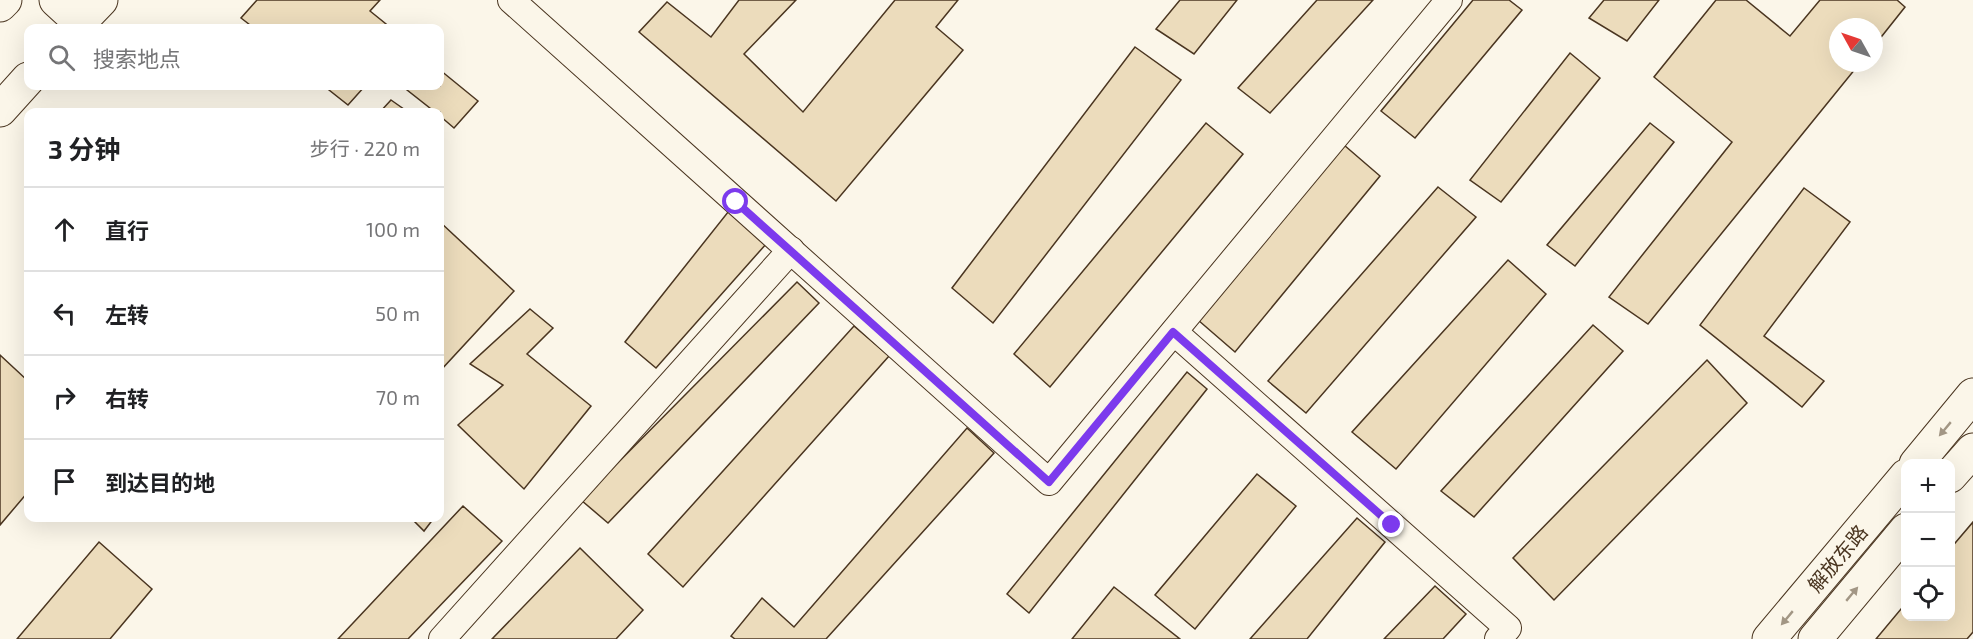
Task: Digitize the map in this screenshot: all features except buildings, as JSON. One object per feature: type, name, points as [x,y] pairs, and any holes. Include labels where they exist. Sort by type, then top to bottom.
[{"type":"main road","points":[[0,5],[5,0]]},
{"type":"main road","points":[[56,0],[85,17]]},
{"type":"main road","points":[[0,110],[24,83]]},
{"type":"main road","points":[[1920,459],[1973,395]]},
{"type":"main road","points":[[1955,470],[1973,450]]},
{"type":"main road","name":"解放东路","points":[[1769,639],[1901,481]]},
{"type":"main road","name":"解放东路","points":[[1815,639],[1901,535]]},
{"type":"street","points":[[511,0],[1049,482],[1449,0]]},
{"type":"street","points":[[442,639],[790,250]]},
{"type":"street","points":[[1173,332],[1508,628],[1498,639]]},
{"type":"route","points":[[736,202],[1049,482],[1173,332],[1392,525]]}]
